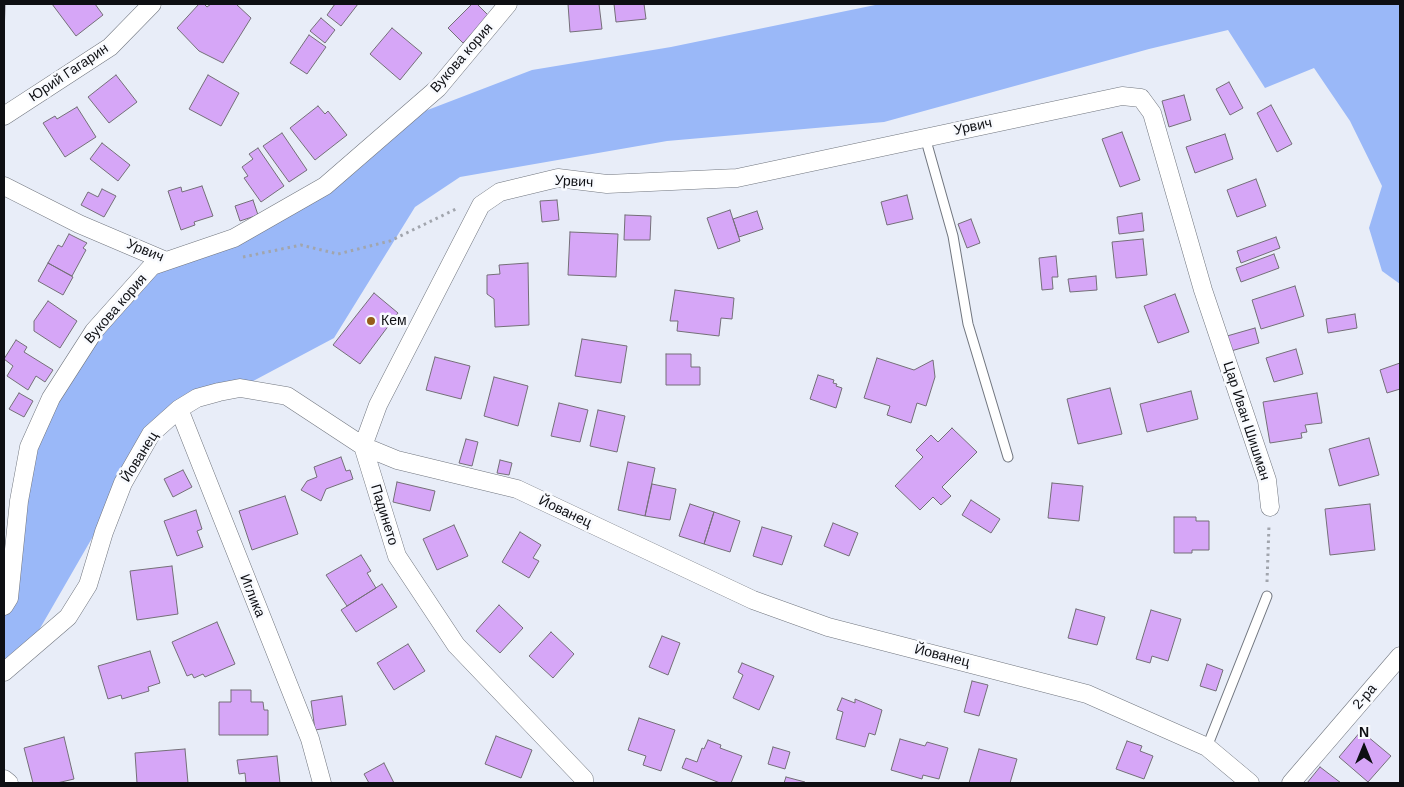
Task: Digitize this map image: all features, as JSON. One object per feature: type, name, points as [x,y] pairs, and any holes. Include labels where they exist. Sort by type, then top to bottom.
[{"type":"street","name":"Юрий Гагарин","points":[[4,116],[110,47],[152,4]]},
{"type":"street","name":"Вукова кория","points":[[4,606],[9,598],[19,501],[28,447],[51,398],[94,331],[152,266],[234,238],[325,186],[438,88],[508,4]]},
{"type":"street","name":"Урвич","points":[[482,205],[500,192],[558,178],[607,184],[736,178],[1122,96],[1141,98]]},
{"type":"street","name":"Цар Иван Шишман","points":[[1141,98],[1152,113],[1203,290],[1267,480],[1270,507]]},
{"type":"street","name":"Урвич","points":[[4,186],[79,224],[166,260]]},
{"type":"street","points":[[363,446],[378,405],[482,205]]},
{"type":"street","name":"Йованец","points":[[4,672],[68,617],[88,585],[104,532],[124,483],[152,434],[179,409],[196,398],[240,388],[287,396],[363,446],[397,460],[517,489],[753,600],[828,627],[1087,694],[1207,747],[1250,783]]},
{"type":"street","name":"Иглика","points":[[179,409],[310,739],[322,783]]},
{"type":"street","name":"Падинето","points":[[363,446],[397,556],[456,645],[588,782]]},
{"type":"street","name":"2-ра","points":[[1291,783],[1400,656]]},
{"type":"street","points":[[4,779],[9,783]]},
{"type":"lane","points":[[925,137],[952,236],[968,324],[1008,457]]},
{"type":"lane","points":[[1207,747],[1267,596]]},
{"type":"path","points":[[242,257],[301,245],[338,254],[390,241],[454,208],[482,205]]},
{"type":"path","points":[[1267,596],[1270,507]]},
{"type":"shaded area","points":[[880,4],[1400,4],[1400,284],[1382,271],[1369,228],[1382,186],[1350,121],[1314,68],[1265,88],[1228,30],[1149,49],[884,122],[667,141],[460,177],[415,207],[334,338],[240,388],[219,392],[152,434],[31,644],[4,667],[4,614],[33,447],[95,331],[152,266],[288,214],[353,174],[425,111],[532,70],[671,47]]},
{"type":"building","points":[[52,4],[95,4],[103,15],[76,36]]},
{"type":"building","points":[[199,4],[204,4],[207,7],[211,4],[236,4],[251,18],[223,63],[199,51],[177,28]]},
{"type":"building","points":[[335,4],[358,4],[341,26],[327,15]]},
{"type":"building","points":[[472,4],[477,4],[489,16],[463,43],[448,28]]},
{"type":"building","points":[[568,4],[599,4],[602,29],[570,32]]},
{"type":"building","points":[[614,4],[644,4],[646,19],[616,22]]},
{"type":"building","points":[[4,5],[5,5],[4,38]]},
{"type":"building","points":[[321,18],[335,30],[325,43],[310,31]]},
{"type":"building","points":[[392,28],[422,53],[400,80],[370,54]]},
{"type":"building","points":[[309,35],[326,47],[307,74],[290,63]]},
{"type":"building","points":[[116,75],[137,102],[109,123],[88,97]]},
{"type":"building","points":[[208,75],[239,93],[221,126],[189,109]]},
{"type":"building","points":[[1229,82],[1243,108],[1230,115],[1216,89]]},
{"type":"building","points":[[1184,95],[1191,120],[1169,127],[1162,101]]},
{"type":"building","points":[[1271,105],[1292,144],[1277,152],[1257,113]]},
{"type":"building","points":[[318,106],[325,114],[328,111],[347,135],[315,160],[290,128]]},
{"type":"building","points":[[77,107],[96,137],[65,157],[43,123],[55,116],[57,119]]},
{"type":"building","points":[[1122,132],[1140,180],[1120,187],[1102,139]]},
{"type":"building","points":[[282,133],[307,170],[289,182],[263,146]]},
{"type":"building","points":[[1225,134],[1233,159],[1195,173],[1186,147]]},
{"type":"building","points":[[102,143],[130,165],[118,181],[90,159]]},
{"type":"building","points":[[258,148],[284,186],[261,202],[244,178],[248,176],[242,167],[253,159],[249,154]]},
{"type":"building","points":[[1256,179],[1266,206],[1237,217],[1227,190]]},
{"type":"building","points":[[202,186],[213,216],[194,222],[195,225],[181,230],[168,191],[181,187],[182,192]]},
{"type":"building","points":[[102,189],[116,196],[104,217],[81,205],[88,192],[98,197]]},
{"type":"building","points":[[907,195],[913,219],[887,225],[881,202]]},
{"type":"building","points":[[253,200],[258,215],[240,221],[235,206]]},
{"type":"building","points":[[557,200],[559,220],[542,222],[540,201]]},
{"type":"building","points":[[730,210],[740,241],[718,249],[707,218]]},
{"type":"building","points":[[757,211],[763,229],[739,237],[733,219]]},
{"type":"building","points":[[1142,213],[1144,231],[1119,234],[1117,217]]},
{"type":"building","points":[[625,215],[651,216],[650,240],[624,240]]},
{"type":"building","points":[[971,219],[980,243],[967,248],[958,224]]},
{"type":"building","points":[[570,232],[618,234],[616,277],[568,275]]},
{"type":"building","points":[[69,234],[87,243],[83,248],[86,250],[72,276],[48,263],[58,245],[62,247]]},
{"type":"building","points":[[1276,237],[1280,248],[1241,263],[1237,251]]},
{"type":"building","points":[[1143,239],[1147,275],[1116,278],[1112,242]]},
{"type":"building","points":[[1274,254],[1279,268],[1241,282],[1236,268]]},
{"type":"building","points":[[1056,256],[1058,277],[1052,277],[1053,289],[1042,290],[1039,258]]},
{"type":"building","points":[[48,263],[73,277],[63,295],[38,281]]},
{"type":"building","points":[[528,263],[529,325],[495,327],[494,299],[487,294],[487,275],[500,274],[499,265]]},
{"type":"building","points":[[1096,276],[1097,290],[1070,292],[1068,279]]},
{"type":"building","points":[[1295,286],[1304,316],[1261,329],[1252,300]]},
{"type":"building","points":[[675,290],[734,298],[732,319],[721,318],[719,336],[677,331],[678,321],[670,321]]},
{"type":"building","name":"Кем","points":[[374,293],[398,313],[360,364],[333,345]]},
{"type":"building","points":[[1175,294],[1189,332],[1158,343],[1144,306]]},
{"type":"building","points":[[48,301],[77,321],[60,348],[34,331],[34,321]]},
{"type":"building","points":[[1355,314],[1357,328],[1328,333],[1326,319]]},
{"type":"building","points":[[1255,328],[1259,343],[1231,351],[1227,336]]},
{"type":"building","points":[[582,339],[627,346],[621,383],[575,376]]},
{"type":"building","points":[[16,340],[27,347],[24,352],[53,370],[45,382],[36,376],[28,390],[7,376],[13,366],[4,359]]},
{"type":"building","points":[[1296,349],[1303,374],[1274,382],[1266,358]]},
{"type":"building","points":[[666,354],[691,354],[691,367],[700,367],[700,385],[666,385]]},
{"type":"building","points":[[435,357],[470,366],[461,399],[426,390]]},
{"type":"building","points":[[877,358],[914,370],[933,360],[935,377],[926,406],[917,403],[911,423],[887,415],[890,406],[864,398]]},
{"type":"building","points":[[1400,363],[1400,389],[1387,393],[1380,370]]},
{"type":"building","points":[[818,375],[834,380],[833,383],[837,384],[836,386],[842,388],[836,408],[810,399]]},
{"type":"building","points":[[494,377],[528,386],[518,426],[484,416]]},
{"type":"building","points":[[1110,388],[1122,434],[1078,444],[1067,399]]},
{"type":"building","points":[[1191,391],[1198,419],[1147,432],[1140,404]]},
{"type":"building","points":[[19,393],[33,401],[24,417],[9,409]]},
{"type":"building","points":[[1317,393],[1322,423],[1305,425],[1307,432],[1301,433],[1302,438],[1270,443],[1263,402]]},
{"type":"building","points":[[559,403],[588,410],[580,442],[551,436]]},
{"type":"building","points":[[598,410],[625,416],[617,452],[590,446]]},
{"type":"building","points":[[952,428],[977,452],[942,487],[951,496],[941,505],[933,497],[920,510],[895,486],[923,457],[916,450],[931,435],[938,442]]},
{"type":"building","points":[[1369,438],[1379,475],[1339,486],[1329,449]]},
{"type":"building","points":[[466,439],[478,442],[472,466],[459,463]]},
{"type":"building","points":[[341,457],[346,471],[350,470],[353,479],[326,489],[321,501],[301,490],[307,481],[317,477],[314,467]]},
{"type":"building","points":[[500,460],[512,463],[509,475],[497,473]]},
{"type":"building","points":[[628,462],[655,468],[645,516],[618,510]]},
{"type":"building","points":[[183,470],[192,487],[173,497],[164,479]]},
{"type":"building","points":[[397,482],[435,491],[430,511],[393,502]]},
{"type":"building","points":[[1052,483],[1083,486],[1079,521],[1048,518]]},
{"type":"building","points":[[652,484],[676,489],[670,520],[645,516]]},
{"type":"building","points":[[285,496],[298,534],[252,550],[239,511]]},
{"type":"building","points":[[971,500],[1000,519],[991,533],[962,515]]},
{"type":"building","points":[[690,504],[714,512],[704,544],[679,536]]},
{"type":"building","points":[[1370,504],[1375,550],[1330,555],[1325,509]]},
{"type":"building","points":[[196,510],[202,529],[197,531],[203,547],[177,556],[164,521]]},
{"type":"building","points":[[714,512],[740,521],[730,552],[704,544]]},
{"type":"building","points":[[1174,517],[1196,517],[1196,521],[1209,521],[1209,550],[1192,550],[1192,553],[1174,553]]},
{"type":"building","points":[[833,523],[858,533],[849,556],[824,546]]},
{"type":"building","points":[[454,525],[468,556],[437,570],[423,539]]},
{"type":"building","points":[[762,527],[792,536],[782,565],[753,556]]},
{"type":"building","points":[[520,532],[541,545],[533,558],[539,561],[529,578],[502,562]]},
{"type":"building","points":[[361,555],[371,571],[367,573],[376,588],[347,606],[326,575]]},
{"type":"building","points":[[172,566],[178,614],[137,620],[130,571]]},
{"type":"building","points":[[382,584],[397,607],[356,632],[341,610]]},
{"type":"building","points":[[499,605],[523,628],[500,653],[476,631]]},
{"type":"building","points":[[1076,609],[1105,617],[1097,645],[1068,638]]},
{"type":"building","points":[[1151,610],[1181,619],[1168,661],[1152,656],[1150,663],[1136,659]]},
{"type":"building","points":[[217,622],[235,664],[205,677],[203,674],[194,678],[192,674],[187,676],[172,642]]},
{"type":"building","points":[[551,632],[574,654],[553,678],[529,656]]},
{"type":"building","points":[[662,636],[680,643],[668,675],[649,667]]},
{"type":"building","points":[[408,644],[425,671],[394,690],[377,663]]},
{"type":"building","points":[[150,651],[160,683],[148,687],[149,691],[122,699],[121,695],[108,699],[98,666]]},
{"type":"building","points":[[742,663],[774,676],[759,710],[733,698],[743,675],[738,672]]},
{"type":"building","points":[[1207,664],[1223,670],[1216,691],[1200,686]]},
{"type":"building","points":[[972,681],[988,685],[979,716],[964,712]]},
{"type":"building","points":[[231,690],[251,690],[251,702],[263,702],[264,710],[268,710],[268,735],[219,735],[219,702],[231,702]]},
{"type":"building","points":[[342,696],[346,725],[315,730],[311,701]]},
{"type":"building","points":[[842,698],[855,703],[855,699],[882,710],[875,735],[869,733],[865,747],[836,739],[843,712],[837,710]]},
{"type":"building","points":[[639,718],[675,730],[661,771],[643,765],[646,756],[628,750]]},
{"type":"building","points":[[1361,731],[1391,756],[1368,782],[1339,757]]},
{"type":"building","points":[[496,736],[532,750],[521,778],[485,764]]},
{"type":"building","points":[[64,737],[74,779],[57,783],[33,783],[24,748]]},
{"type":"building","points":[[900,739],[925,746],[927,742],[948,748],[939,779],[923,775],[922,779],[891,770]]},
{"type":"building","points":[[708,740],[721,745],[720,748],[742,756],[731,783],[720,783],[682,768],[686,758],[697,762],[702,748],[704,749]]},
{"type":"building","points":[[1127,741],[1142,746],[1140,751],[1153,756],[1144,779],[1116,769]]},
{"type":"building","points":[[773,747],[790,752],[785,769],[768,764]]},
{"type":"building","points":[[185,749],[188,783],[137,783],[135,753]]},
{"type":"building","points":[[979,749],[1017,759],[1010,783],[969,783]]},
{"type":"building","points":[[277,756],[280,783],[246,783],[245,773],[239,774],[237,760]]},
{"type":"building","points":[[384,763],[394,783],[369,783],[364,774]]},
{"type":"building","points":[[1320,767],[1341,783],[1307,783]]},
{"type":"building","points":[[786,777],[805,782],[805,783],[784,783]]},
{"type":"place","name":"Кем","points":[[371,321]]}]
